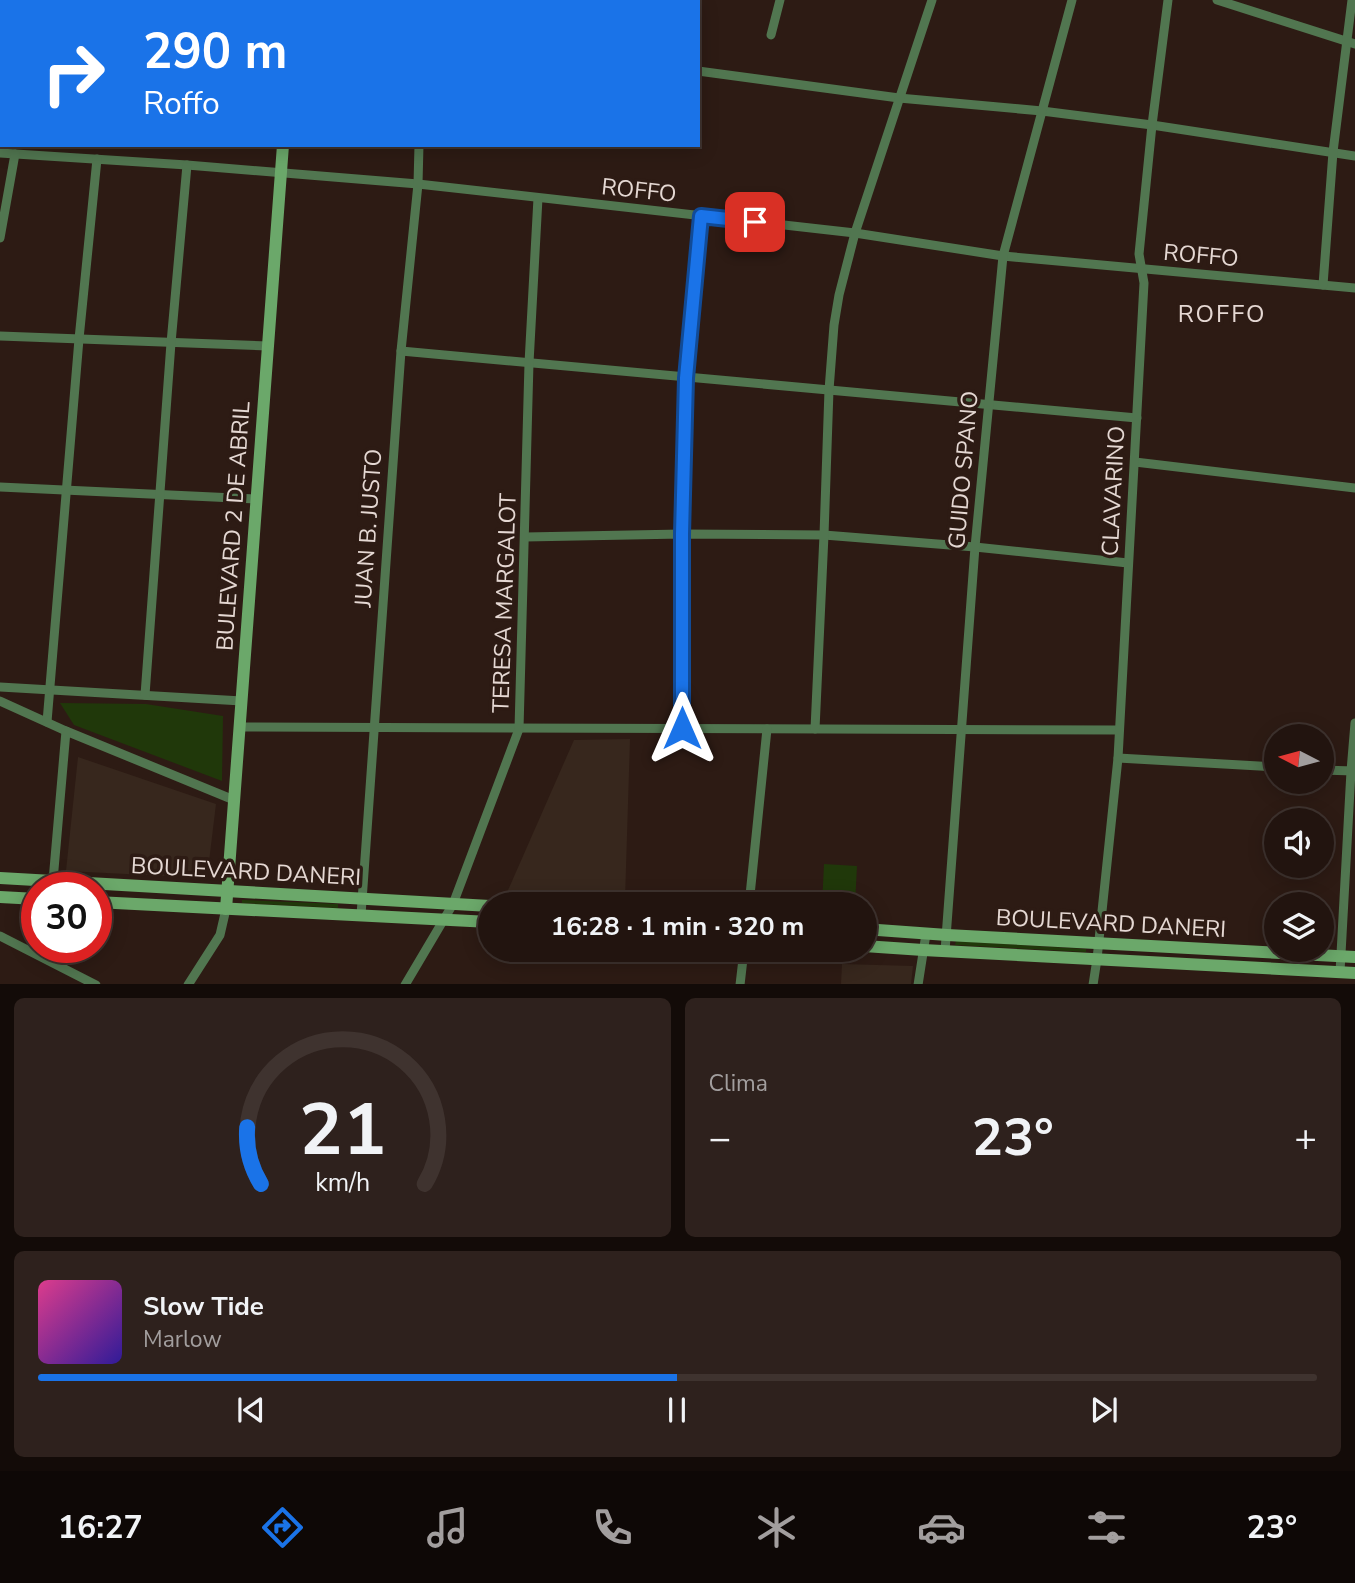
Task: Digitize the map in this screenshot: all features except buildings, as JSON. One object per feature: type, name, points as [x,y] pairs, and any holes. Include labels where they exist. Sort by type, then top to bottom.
[{"type":"main road","name":"BULEVARD 2 DE ABRIL","points":[[226,909],[283,147]]},
{"type":"main road","name":"BOULEVARD DANERI","points":[[0,878],[21,879]]},
{"type":"main road","name":"BOULEVARD DANERI","points":[[112,884],[478,905]]},
{"type":"main road","points":[[136,905],[138,886]]},
{"type":"main road","points":[[0,897],[21,898]]},
{"type":"main road","name":"BOULEVARD DANERI","points":[[112,903],[478,921]]},
{"type":"main road","name":"BOULEVARD DANERI","points":[[877,930],[1264,952]]},
{"type":"main road","points":[[878,947],[880,930]]},
{"type":"main road","name":"BOULEVARD DANERI","points":[[878,947],[1355,973]]},
{"type":"main road","points":[[1210,964],[1211,949]]},
{"type":"main road","name":"BOULEVARD DANERI","points":[[1334,956],[1355,957]]},
{"type":"main road","points":[[1276,962],[1276,968]]},
{"type":"street","points":[[771,35],[780,0]]},
{"type":"street","points":[[815,729],[834,325],[855,233],[932,0]]},
{"type":"street","name":"GUIDO SPANO","points":[[945,951],[975,547],[1003,256],[1072,0]]},
{"type":"street","name":"CLAVARINO","points":[[1093,984],[1118,758],[1144,283],[1139,254],[1168,0]]},
{"type":"street","points":[[1217,0],[1351,43]]},
{"type":"street","points":[[1323,285],[1333,152],[1351,43],[1352,0]]},
{"type":"street","points":[[700,71],[899,98],[1042,111],[1152,125],[1355,156]]},
{"type":"street","points":[[82,158],[83,147]]},
{"type":"street","name":"JUAN B. JUSTO","points":[[361,915],[401,351],[418,184],[419,147]]},
{"type":"street","name":"ROFFO","points":[[0,153],[418,184],[855,233],[1003,256],[1355,288]]},
{"type":"street","points":[[0,238],[15,154]]},
{"type":"street","points":[[47,722],[97,159]]},
{"type":"street","points":[[145,695],[187,165]]},
{"type":"street","name":"TERESA MARGALOT","points":[[406,984],[453,904],[519,729],[529,363],[538,198]]},
{"type":"street","points":[[682,728],[682,534],[686,378],[701,216]]},
{"type":"street","points":[[0,336],[268,346]]},
{"type":"street","points":[[401,351],[1137,418]]},
{"type":"street","points":[[1135,463],[1355,488]]},
{"type":"street","points":[[0,487],[256,499]]},
{"type":"street","points":[[525,537],[824,535],[1128,563]]},
{"type":"street","points":[[0,687],[242,701]]},
{"type":"street","points":[[0,701],[234,800]]},
{"type":"street","points":[[1340,972],[1355,723]]},
{"type":"street","points":[[240,727],[1119,730]]},
{"type":"street","points":[[750,892],[767,729]]},
{"type":"street","points":[[54,872],[66,731]]},
{"type":"street","points":[[1118,758],[1264,766]]},
{"type":"street","points":[[1334,770],[1353,771]]},
{"type":"street","points":[[189,984],[220,935],[226,909]]},
{"type":"street","points":[[918,984],[926,934]]},
{"type":"street","points":[[0,936],[94,984]]},
{"type":"street","points":[[740,984],[743,962]]},
{"type":"shaded area","points":[[630,739],[625,892],[507,892],[574,740]]},
{"type":"shaded area","points":[[78,757],[216,804],[207,878],[66,871]]},
{"type":"shaded area","points":[[842,964],[913,966],[911,984],[841,984]]},
{"type":"green space","points":[[60,703],[146,704],[223,716],[222,781],[74,725]]},
{"type":"green space","points":[[824,864],[857,866],[856,892],[823,892]]},
{"type":"green space","points":[[242,900],[338,904],[338,908],[242,903]]},
{"type":"green space","points":[[956,941],[1086,949],[1086,952],[955,945]]},
{"type":"district","name":"ROFFO","points":[[1222,314]]},
{"type":"route","points":[[682,728],[682,534],[686,378],[701,216],[755,222]]}]
